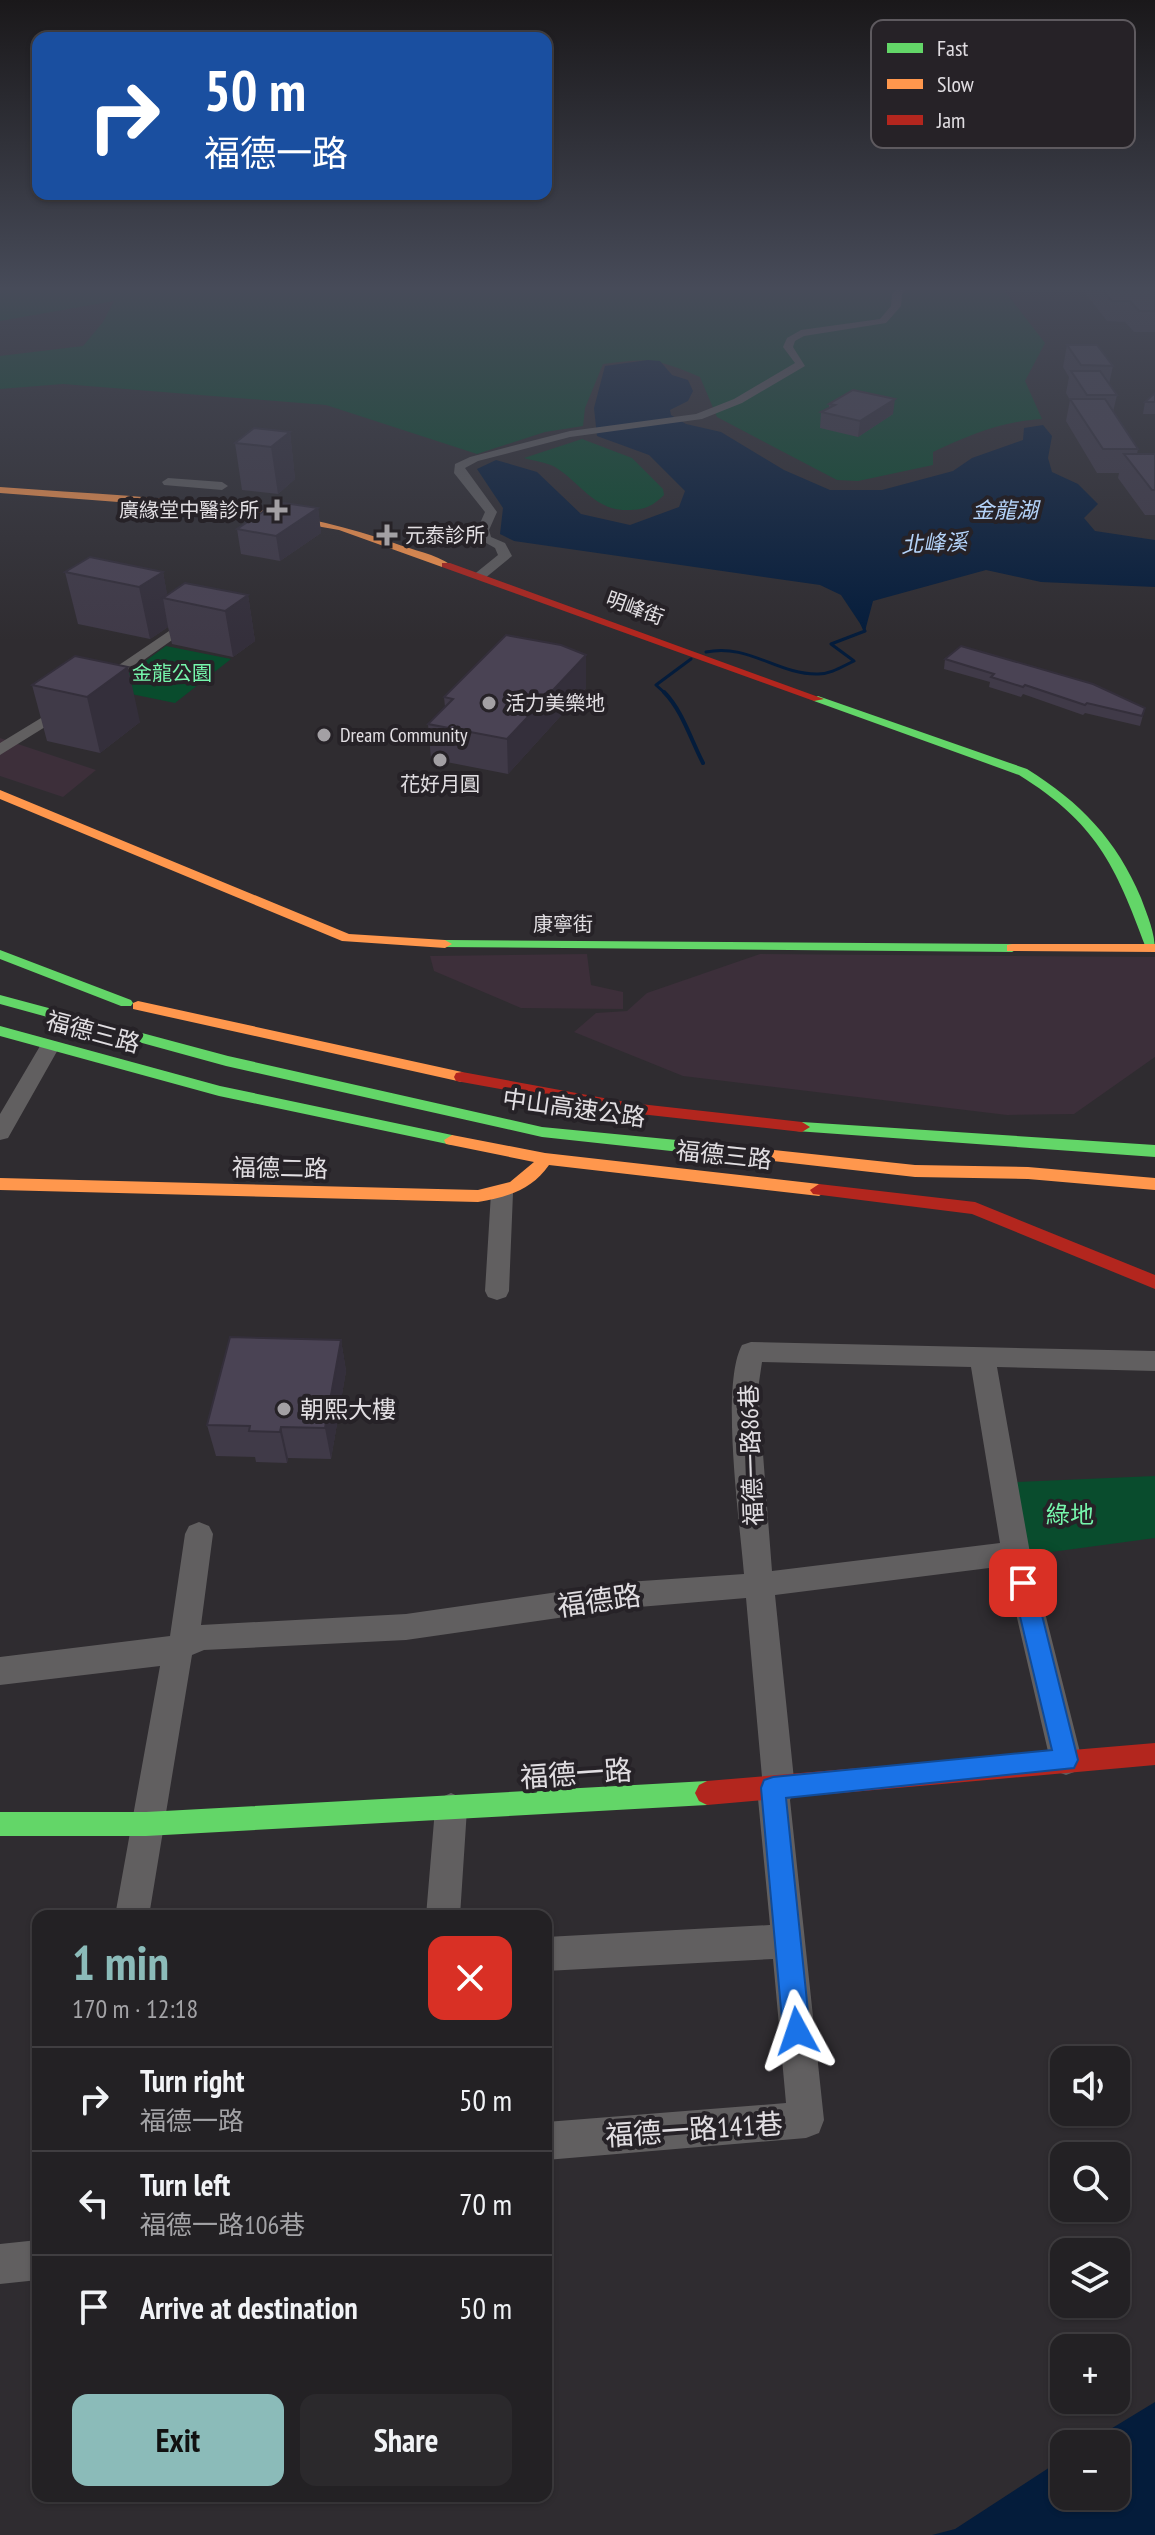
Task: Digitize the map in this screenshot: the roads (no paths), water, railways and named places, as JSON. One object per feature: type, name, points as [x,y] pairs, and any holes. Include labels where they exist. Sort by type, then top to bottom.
[{"type":"main road","name":"明峰街","points":[[0,490],[149,501],[297,519],[341,528],[1008,767],[1045,783],[1100,830],[1124,868],[1154,948]]},
{"type":"main road","name":"康寧街","points":[[0,794],[347,938],[364,941],[512,946],[1154,948]]},
{"type":"main road","points":[[0,954],[126,1003]]},
{"type":"main road","name":"中山高速公路","points":[[0,968],[238,1030],[544,1093],[750,1123],[1155,1151]]},
{"type":"main road","name":"中山高速公路","points":[[0,999],[226,1061],[542,1132],[915,1171],[1028,1173],[1155,1184]]},
{"type":"main road","name":"福德三路","points":[[0,1031],[219,1091],[545,1159],[975,1208],[1155,1282]]},
{"type":"main road","name":"福德二路","points":[[0,1184],[478,1196],[517,1188],[537,1174],[545,1159]]},
{"type":"main road","points":[[915,1171],[1119,1200]]},
{"type":"main road","name":"福德一路","points":[[0,1824],[146,1824],[451,1809],[776,1788],[1155,1754]]},
{"type":"street","points":[[479,576],[505,556],[500,546],[485,539],[483,530],[491,512],[460,473],[459,467],[474,459],[590,432],[686,419],[729,404]]},
{"type":"street","points":[[168,482],[222,486]]},
{"type":"street","points":[[0,750],[22,739],[199,614]]},
{"type":"street","points":[[0,1133],[50,1046]]},
{"type":"street","points":[[497,1291],[502,1193]]},
{"type":"street","name":"福德一路86巷","points":[[776,1788],[757,1585],[745,1389],[751,1352],[1155,1361]]},
{"type":"street","points":[[982,1356],[1016,1553],[1066,1760]]},
{"type":"street","points":[[133,1910],[199,1534]]},
{"type":"street","name":"福德路","points":[[0,1671],[163,1652],[204,1637],[406,1627],[627,1595],[757,1585],[1016,1553]]},
{"type":"street","name":"福德一路141巷","points":[[552,2141],[806,2120],[776,1788]]},
{"type":"street","points":[[443,1910],[451,1809]]},
{"type":"street","points":[[552,1954],[788,1941]]},
{"type":"street","points":[[0,2264],[32,2261]]},
{"type":"water","name":"金龍湖","points":[[595,404],[681,404],[670,410],[671,415],[686,424],[721,432],[784,470],[830,490],[882,490],[953,471],[972,458],[1023,440],[1024,428],[1043,425],[1052,436],[1048,458],[1052,472],[1078,484],[1098,504],[1084,518],[1095,531],[1155,540],[1155,587],[1041,582],[986,570],[873,601],[865,631],[841,595],[820,585],[514,541],[500,534],[503,508],[477,469],[496,460],[537,472],[581,514],[630,525],[679,507],[685,491],[649,455],[597,436]]},
{"type":"water","points":[[1155,2402],[1155,2535],[932,2535],[955,2529],[1050,2467],[1050,2510],[1130,2510],[1130,2430],[1109,2430]]},
{"type":"waterway","name":"北峰溪","points":[[706,652],[736,652],[790,670],[823,674],[854,661],[831,644],[865,631],[862,624]]},
{"type":"waterway","name":"北峰溪","points":[[665,693],[656,685],[691,659]]},
{"type":"waterway","name":"北峰溪","points":[[665,693],[681,716],[703,763]]},
{"type":"place","name":"廣緣堂中醫診所","points":[[277,510]]},
{"type":"place","name":"元泰診所","points":[[387,535]]},
{"type":"place","name":"活力美樂地","points":[[489,703]]},
{"type":"place","name":"Dream Community","points":[[324,735]]},
{"type":"place","name":"花好月圓","points":[[440,760]]},
{"type":"place","name":"朝熙大樓","points":[[284,1409]]},
{"type":"park label","name":"金龍公園","points":[[172,673]]},
{"type":"park label","name":"綠地","points":[[1070,1514]]}]
